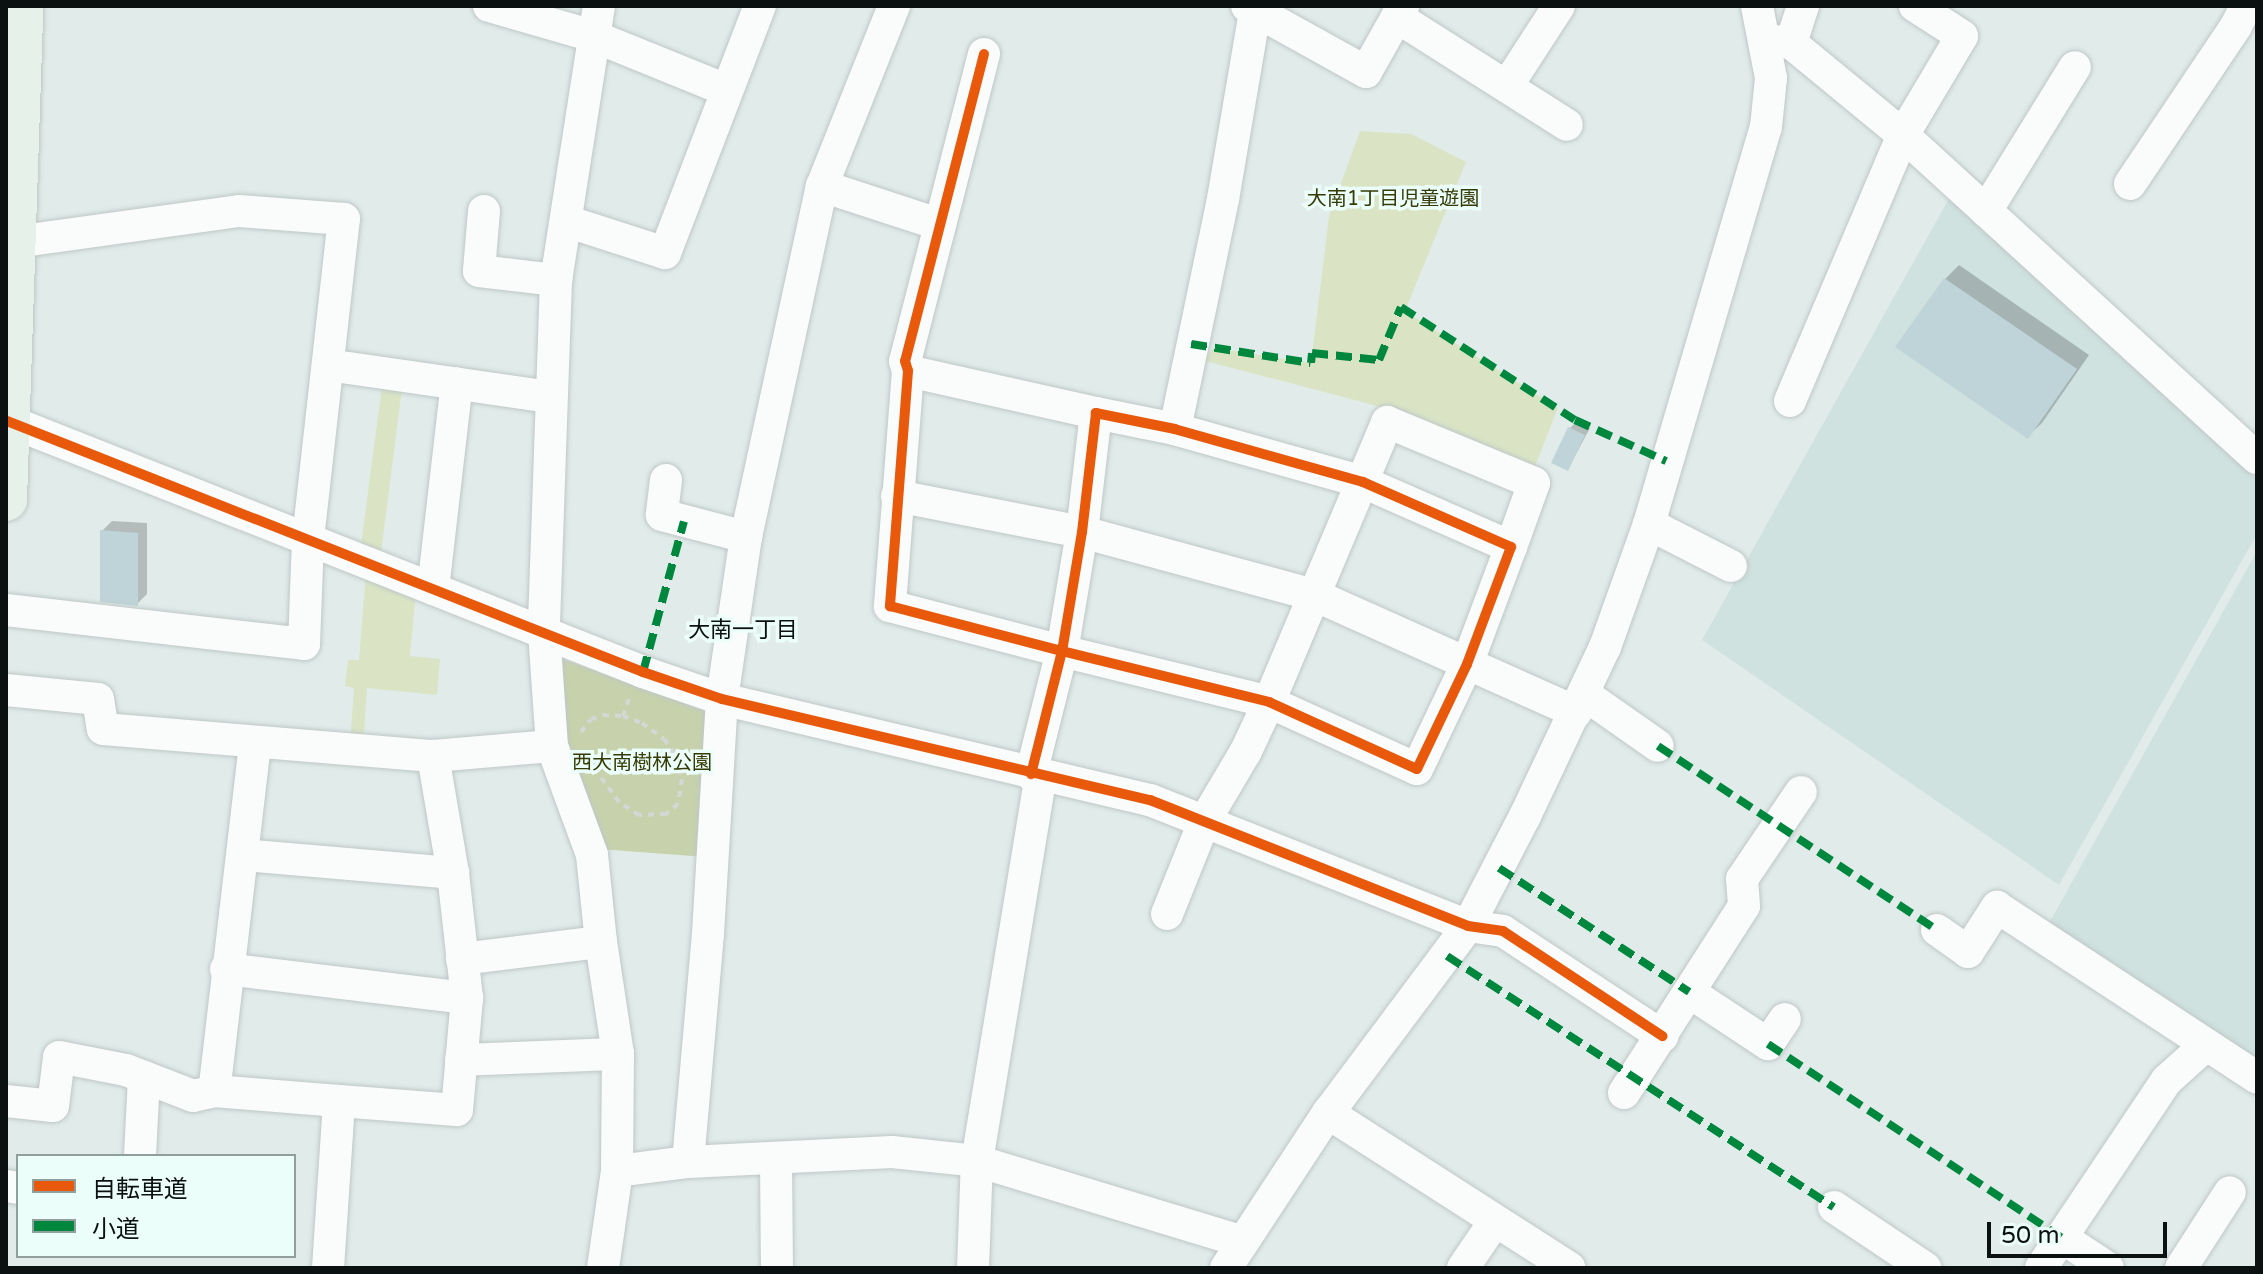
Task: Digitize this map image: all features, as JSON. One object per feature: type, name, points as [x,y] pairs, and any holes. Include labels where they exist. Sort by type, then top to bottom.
[{"type":"main road","points":[[6,500],[22,6]]},
{"type":"street","points":[[489,6],[596,21],[726,90]]},
{"type":"street","points":[[566,221],[665,253],[760,6]]},
{"type":"street","points":[[688,1162],[704,977],[722,699],[746,537],[822,186],[894,6]]},
{"type":"street","points":[[1507,86],[1559,6]]},
{"type":"street","points":[[1757,6],[1778,42],[1903,135],[2257,458]]},
{"type":"street","points":[[617,1171],[688,1162],[892,1152],[977,1161],[1234,1255],[1328,1113],[1468,926],[1580,703],[1649,524],[1766,127],[1778,42],[1803,6]]},
{"type":"street","points":[[1790,401],[1903,135],[1962,36],[1915,6]]},
{"type":"street","points":[[2130,184],[2236,26],[2246,6]]},
{"type":"street","points":[[1175,429],[1223,199],[1253,7],[1366,72],[1400,12],[1567,125]]},
{"type":"street","points":[[596,21],[556,280],[549,397],[544,632],[567,745],[583,768],[601,942],[618,1054],[617,1171],[603,1268]]},
{"type":"street","points":[[984,54],[905,361],[908,371],[890,606],[1269,702],[1417,769],[1467,664],[1534,483],[1387,422],[1269,702],[1246,751],[1204,822],[1167,914]]},
{"type":"street","points":[[1986,211],[2075,67]]},
{"type":"street","points":[[822,186],[938,224]]},
{"type":"street","points":[[6,610],[304,644],[308,539],[344,219],[239,211],[16,242]]},
{"type":"street","points":[[484,211],[479,271],[556,280]]},
{"type":"street","points":[[328,365],[549,397]]},
{"type":"street","points":[[908,371],[1175,429],[1363,482],[1511,547]]},
{"type":"street","points":[[433,589],[457,383]]},
{"type":"street","points":[[973,1268],[977,1161],[1036,775],[1062,651],[1082,532],[1096,413]]},
{"type":"street","points":[[7,421],[643,672],[722,699],[1150,800],[1468,926],[1503,931],[1662,1036]]},
{"type":"street","points":[[666,480],[662,515],[746,537]]},
{"type":"street","points":[[897,496],[1082,532],[1314,595],[1467,664],[1580,703],[1658,746]]},
{"type":"street","points":[[1649,524],[1731,566]]},
{"type":"street","points":[[6,690],[98,699],[103,729],[255,744],[433,756],[567,745]]},
{"type":"street","points":[[214,1091],[255,744]]},
{"type":"street","points":[[6,1101],[53,1106],[59,1057],[144,1077],[193,1096],[214,1091],[457,1110],[467,998],[453,873],[433,756]]},
{"type":"street","points":[[1624,1093],[1744,906],[1742,879],[1801,792]]},
{"type":"street","points":[[243,855],[453,873]]},
{"type":"street","points":[[1937,930],[1968,952],[1997,907],[2257,1078]]},
{"type":"street","points":[[462,959],[601,942]]},
{"type":"street","points":[[226,969],[467,998]]},
{"type":"street","points":[[1689,992],[1768,1044],[1785,1019]]},
{"type":"street","points":[[2041,1268],[2167,1080],[2206,1045]]},
{"type":"street","points":[[461,1060],[618,1054]]},
{"type":"street","points":[[140,1154],[144,1077]]},
{"type":"street","points":[[328,1268],[339,1101]]},
{"type":"street","points":[[1328,1113],[1569,1268]]},
{"type":"street","points":[[776,1160],[777,1268]]},
{"type":"street","points":[[2181,1268],[2230,1192]]},
{"type":"street","points":[[1834,1207],[1925,1268]]},
{"type":"street","points":[[1463,1268],[1495,1221]]},
{"type":"street","points":[[2061,1237],[2108,1268]]},
{"type":"path","points":[[567,745],[582,727],[603,715],[623,716],[642,723],[664,739],[677,757],[682,779],[678,804],[666,814],[639,815],[619,802],[583,768]]},
{"type":"shaded area","points":[[1951,195],[2257,479],[2257,534],[2059,885],[1702,640]]},
{"type":"shaded area","points":[[2257,551],[2257,1066],[2048,925]]},
{"type":"green space","name":"大南1丁目児童遊園","points":[[1360,131],[1411,134],[1466,162],[1405,311],[1558,408],[1533,471],[1381,407],[1202,360],[1214,348],[1311,363],[1329,216]]},
{"type":"green space","points":[[383,378],[403,381],[381,553],[361,545]]},
{"type":"green space","points":[[366,572],[416,591],[410,656],[440,659],[437,695],[367,688],[363,746],[350,745],[354,688],[345,686],[348,660],[359,660]]},
{"type":"green space","name":"西大南樹林公園","points":[[549,654],[713,714],[706,857],[599,849],[573,772]]},
{"type":"building","points":[[1944,278],[2077,369],[2028,439],[1895,347]]},
{"type":"building","points":[[1568,427],[1585,435],[1568,471],[1551,463]]},
{"type":"building","points":[[100,530],[138,533],[138,606],[100,602]]},
{"type":"marked path","points":[[1191,344],[1311,363],[1312,353],[1379,360],[1401,307],[1575,420],[1666,461]]},
{"type":"marked path","points":[[643,672],[684,521]]},
{"type":"marked path","points":[[1658,746],[1937,930]]},
{"type":"marked path","points":[[1499,868],[1689,992]]},
{"type":"marked path","points":[[1447,956],[1834,1207]]},
{"type":"marked path","points":[[1768,1044],[2061,1237]]},
{"type":"cycle path","points":[[984,54],[905,361],[908,371],[890,606],[1062,651],[1269,702],[1417,769],[1467,664],[1511,547],[1363,482],[1175,429],[1096,413],[1082,532],[1062,651],[1031,774]]},
{"type":"cycle path","points":[[7,421],[643,672],[722,699],[1150,800],[1468,926],[1503,931],[1662,1036]]},
{"type":"district","name":"大南一丁目","points":[[743,631]]}]
